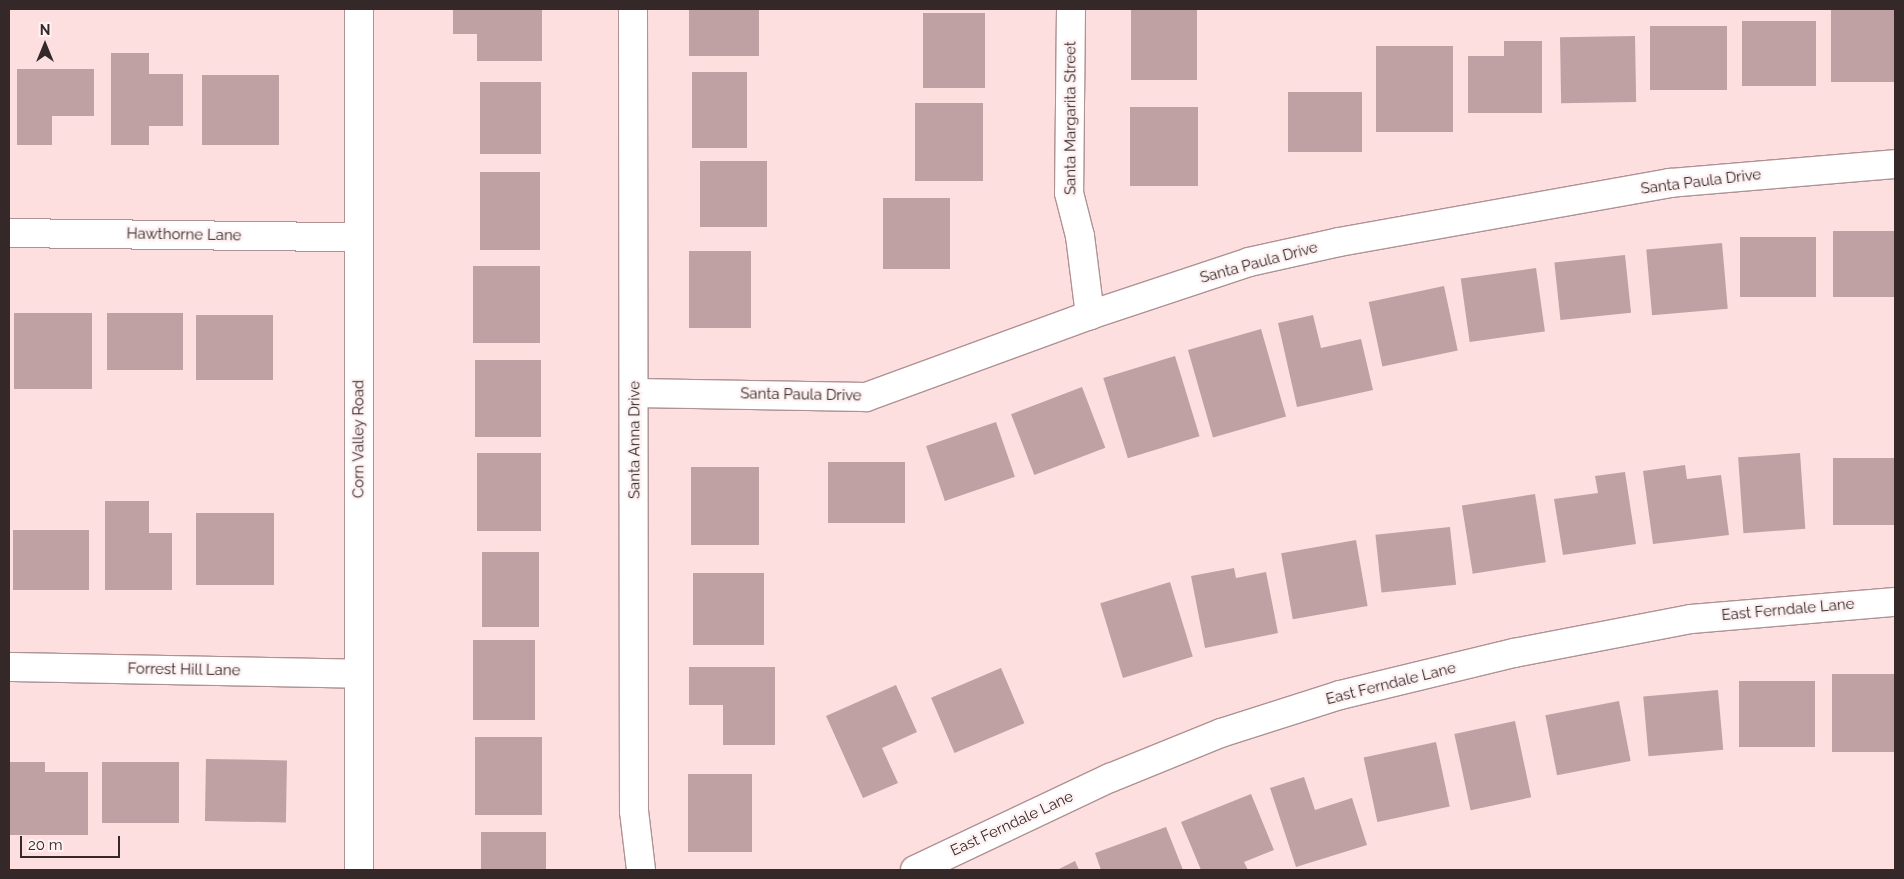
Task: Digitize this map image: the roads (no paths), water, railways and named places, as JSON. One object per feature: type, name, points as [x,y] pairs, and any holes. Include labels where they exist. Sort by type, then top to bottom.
[{"type":"street","name":"Corn Valley Road","points":[[359,870],[358,237],[360,9]]},
{"type":"street","name":"Santa Anna Drive","points":[[633,9],[631,127],[635,393],[634,811],[640,870]]},
{"type":"street","name":"Santa Margarita Street","points":[[1071,9],[1069,192],[1080,236],[1090,315]]},
{"type":"street","name":"Santa Paula Drive","points":[[635,393],[866,397],[1090,315],[1249,262],[1460,218],[1576,201],[1670,182],[1895,164]]},
{"type":"street","name":"Hawthorne Lane","points":[[9,233],[358,237]]},
{"type":"street","name":"East Ferndale Lane","points":[[915,870],[1110,778],[1221,734],[1340,695],[1514,653],[1691,619],[1895,602]]},
{"type":"street","name":"Forrest Hill Lane","points":[[9,667],[359,674]]}]
